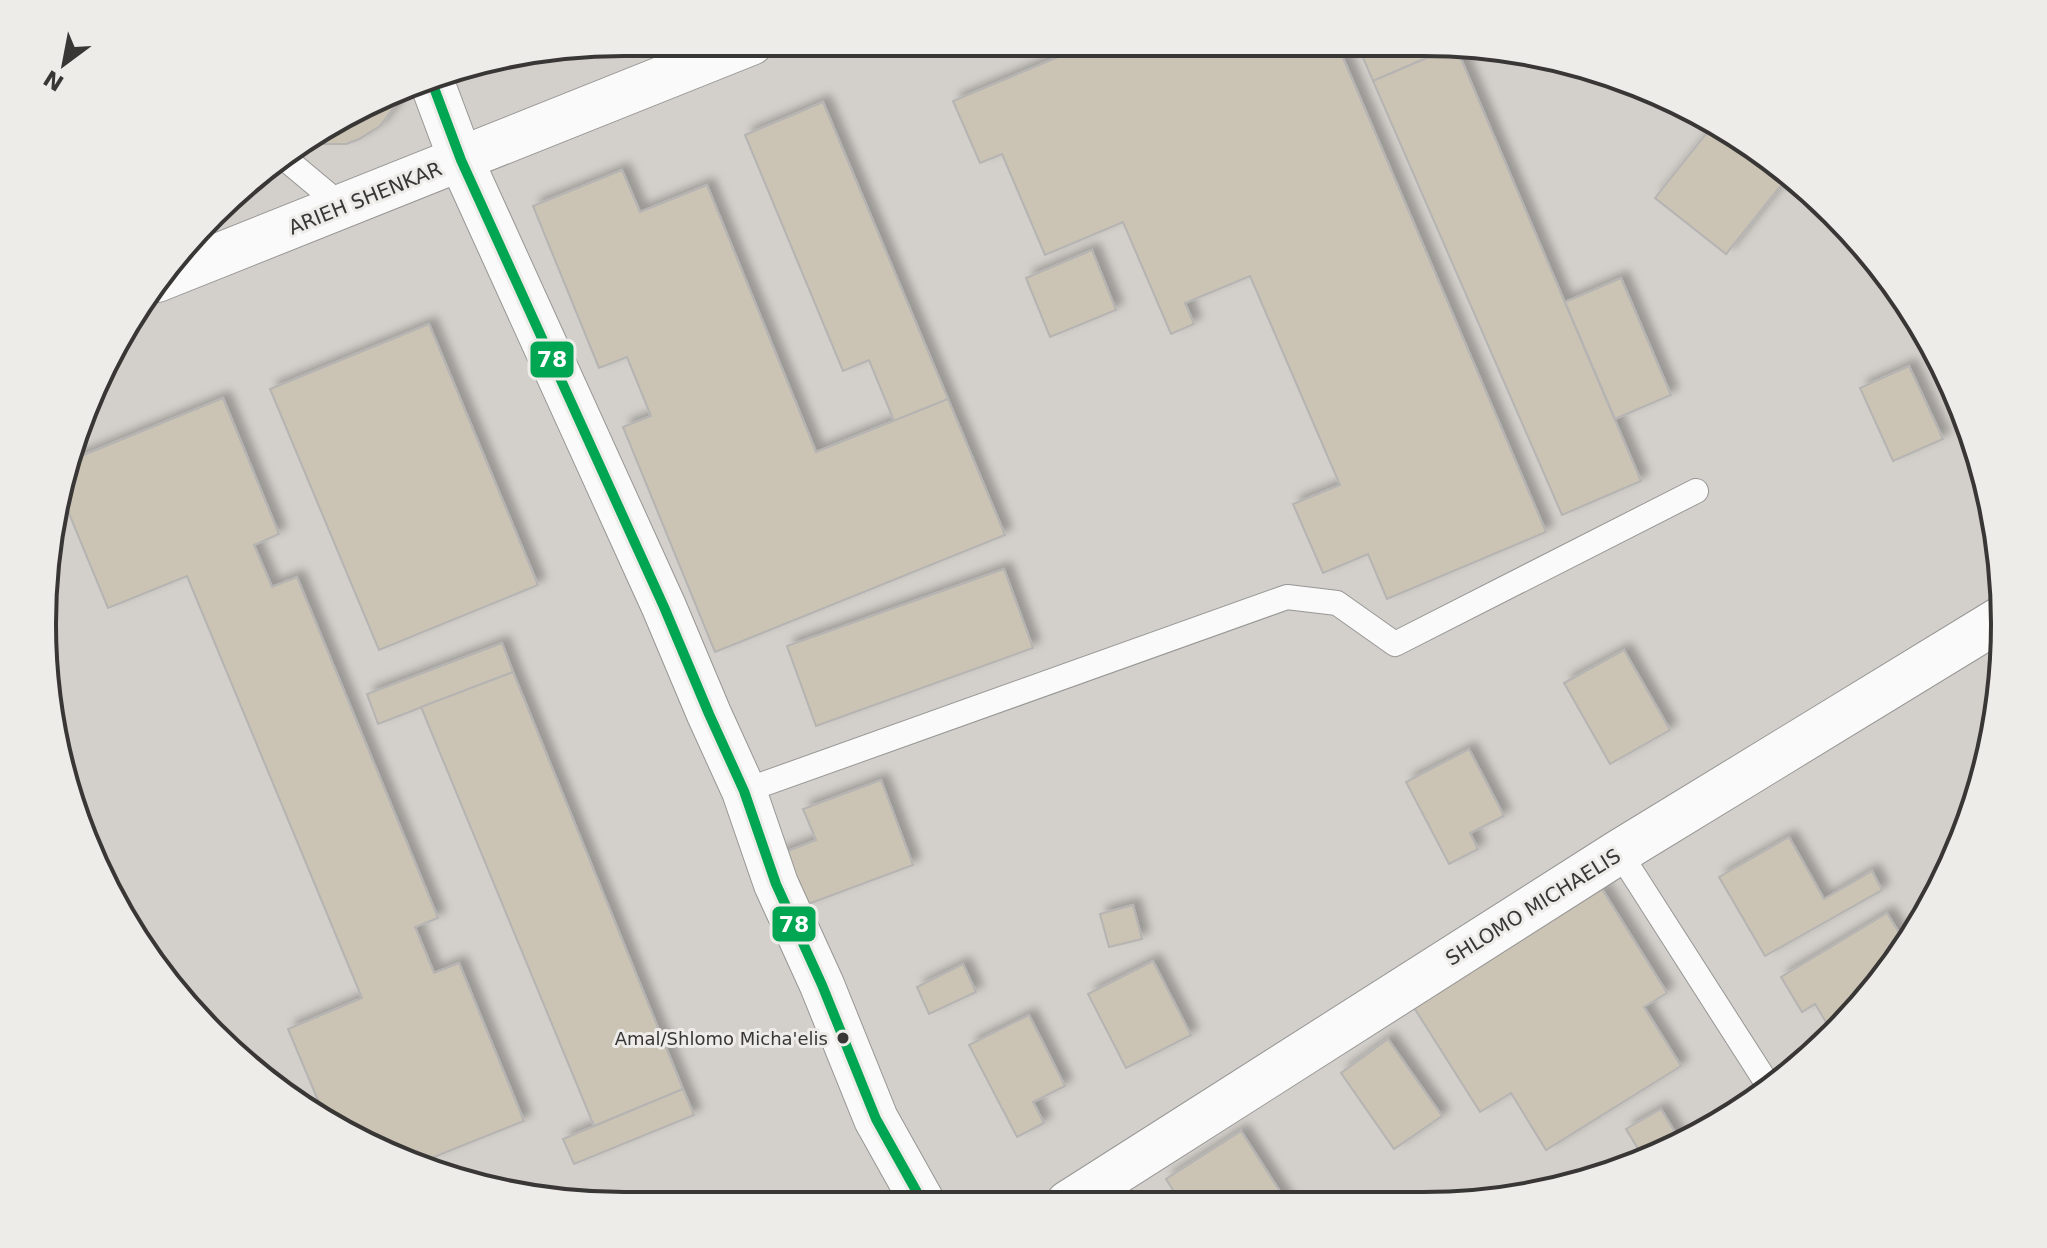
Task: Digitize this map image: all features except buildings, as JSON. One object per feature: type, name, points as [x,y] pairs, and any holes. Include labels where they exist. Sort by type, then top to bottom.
[{"type":"street","name":"ARIEH SHENKAR","points":[[178,272],[719,56]]},
{"type":"street","points":[[434,89],[461,160],[744,791],[776,884],[822,985],[876,1119],[917,1192]]},
{"type":"street","name":"SHLOMO MICHAELIS","points":[[1085,1192],[1619,852],[1991,625]]},
{"type":"lane","points":[[291,164],[343,207]]},
{"type":"lane","points":[[744,791],[1287,597],[1337,603],[1395,644],[1696,491]]},
{"type":"lane","points":[[1619,852],[1764,1079]]},
{"type":"shaded area","points":[[587,57],[1460,57],[1534,67],[1606,86],[1674,115],[1739,152],[1769,173],[1825,222],[1874,278],[1895,308],[1915,340],[1948,407],[1972,477],[1980,513],[1990,587],[1991,624],[1990,661],[1980,735],[1972,771],[1948,841],[1915,908],[1895,940],[1874,970],[1825,1026],[1769,1075],[1707,1116],[1640,1149],[1570,1173],[1460,1191],[587,1191],[513,1181],[441,1162],[373,1133],[308,1096],[278,1075],[222,1026],[173,970],[132,908],[86,807],[67,735],[57,661],[57,587],[75,477],[99,407],[132,340],[152,308],[173,278],[222,222],[278,173],[340,132],[441,86],[513,67]]},
{"type":"transit line","name":"78","points":[[434,89],[461,160],[744,791],[776,884],[822,985],[876,1119],[917,1192]]},
{"type":"place","name":"Amal/Shlomo Micha'elis","points":[[843,1038]]}]
